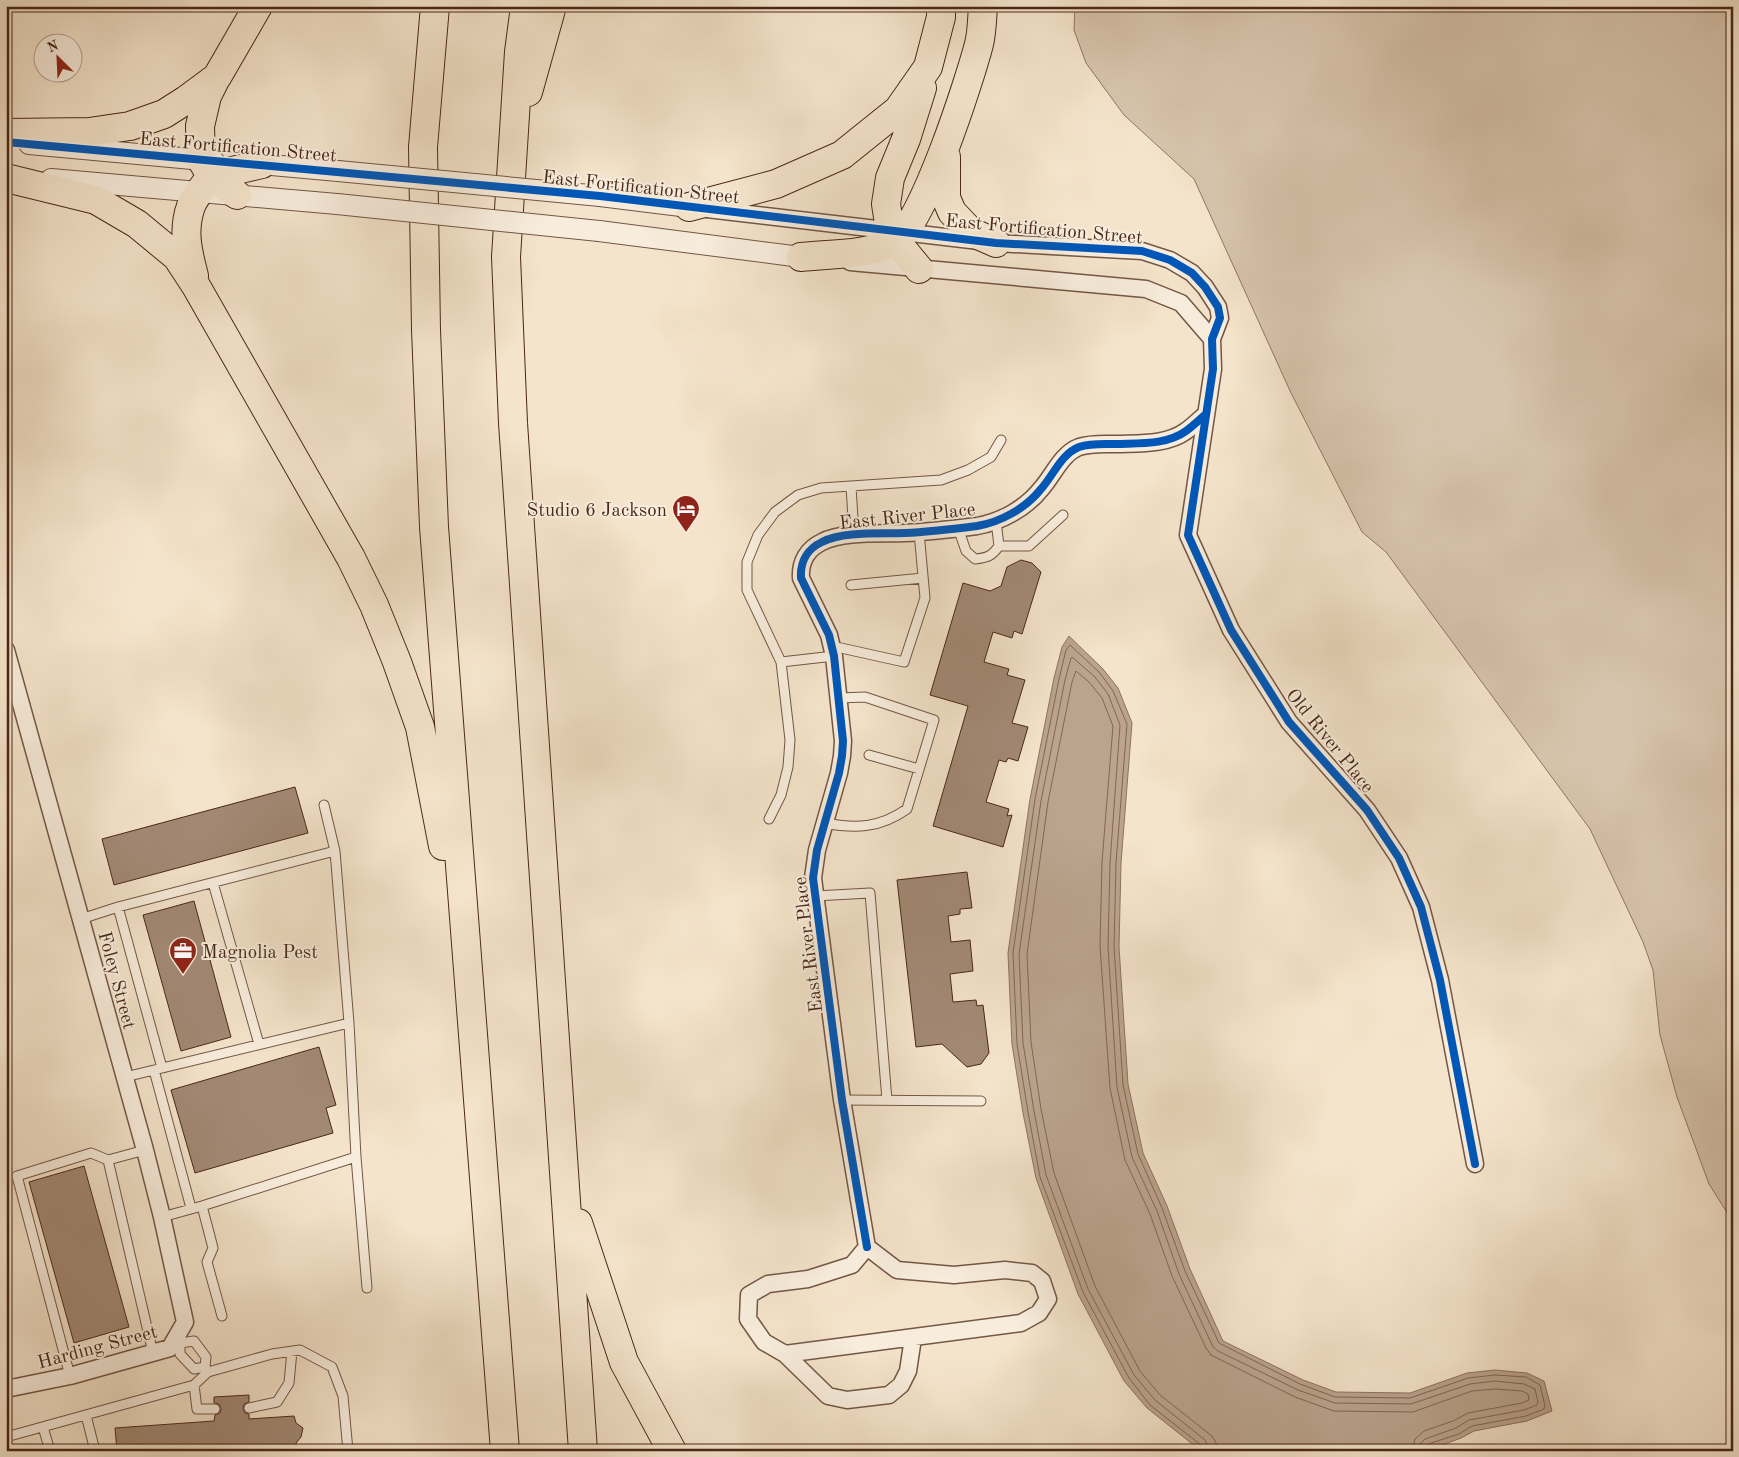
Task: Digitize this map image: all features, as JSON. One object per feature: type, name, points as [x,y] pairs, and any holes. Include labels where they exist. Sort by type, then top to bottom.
[{"type":"highway","points":[[196,286],[186,242],[191,204],[204,176],[200,126],[207,96],[258,6]]},
{"type":"highway","points":[[435,6],[423,147],[426,330],[434,527],[505,1451]]},
{"type":"highway","points":[[526,6],[519,52],[506,257],[513,423],[583,1451]]},
{"type":"highway","points":[[513,144],[552,6]]},
{"type":"highway","points":[[919,268],[897,234],[886,204],[890,178],[906,139],[928,67],[941,17],[941,6]]},
{"type":"highway","points":[[801,257],[852,252],[879,247],[897,234],[918,212],[946,147],[980,42],[983,6]]},
{"type":"highway","points":[[689,207],[776,184],[842,155],[898,110],[928,67]]},
{"type":"highway","points":[[6,133],[90,132],[130,126],[164,114],[217,76]]},
{"type":"highway","points":[[946,147],[946,198],[952,212],[971,232],[996,243]]},
{"type":"highway","points":[[204,176],[262,164]]},
{"type":"highway","points":[[204,176],[238,195]]},
{"type":"highway","points":[[6,177],[96,200],[137,224],[177,257],[196,286],[351,558],[374,605],[397,662],[420,727],[469,983]]},
{"type":"highway","points":[[565,1186],[624,1362],[672,1451]]},
{"type":"street","name":"East Fortification Street","points":[[6,142],[204,176]]},
{"type":"street","name":"East Fortification Street","points":[[262,164],[600,196],[897,234],[996,243],[1142,251],[1170,260],[1192,273],[1205,287],[1218,307],[1220,318],[1212,339]]},
{"type":"street","points":[[6,177],[204,176]]},
{"type":"street","points":[[238,195],[599,232],[801,257],[1146,290],[1181,303],[1212,339]]},
{"type":"street","name":"Old River Place","points":[[1212,339],[1213,369],[1188,535],[1231,630],[1289,722],[1367,810],[1399,858],[1421,908],[1440,980],[1475,1164]]},
{"type":"street","name":"East River Place","points":[[867,1247],[842,1100],[813,878],[814,865],[842,756],[843,741],[833,651],[821,618],[801,578],[800,568],[804,558],[823,541],[854,535],[919,532],[977,526],[996,521],[1028,503],[1042,489],[1066,456],[1076,448],[1089,444],[1168,440],[1185,432],[1206,414]]},
{"type":"street","name":"Foley Street","points":[[6,650],[145,1150],[185,1322]]},
{"type":"street","points":[[785,1354],[1021,1323],[1038,1313],[1048,1299],[1042,1281],[1032,1273],[1005,1270],[954,1275],[897,1270],[867,1247],[852,1265],[808,1279],[768,1284],[750,1296],[748,1320],[764,1342],[785,1354],[828,1396],[847,1400],[889,1395],[901,1385],[908,1371],[912,1338]]},
{"type":"street","name":"Harding Street","points":[[6,1389],[70,1376],[170,1348],[178,1341],[185,1322]]},
{"type":"lane","points":[[769,819],[781,796],[788,767],[790,740],[781,662],[746,590],[747,562],[758,535],[775,512],[798,495],[821,488],[941,480],[968,470],[991,456],[1001,440]]},
{"type":"lane","points":[[851,486],[854,535]]},
{"type":"lane","points":[[999,546],[1029,546],[1064,515]]},
{"type":"lane","points":[[958,528],[966,551],[975,559],[984,558],[993,555],[999,546],[996,521]]},
{"type":"lane","points":[[781,662],[833,651],[904,662],[925,598],[919,532]]},
{"type":"lane","points":[[851,585],[923,578]]},
{"type":"lane","points":[[824,823],[845,827],[872,826],[895,817],[907,809],[934,720],[865,697],[839,698]]},
{"type":"lane","points":[[869,755],[919,769]]},
{"type":"lane","points":[[324,805],[335,852],[349,1023],[356,1157],[366,1288]]},
{"type":"lane","points":[[81,919],[118,907],[335,852]]},
{"type":"lane","points":[[213,882],[259,1044]]},
{"type":"lane","points":[[815,896],[870,893],[887,1100]]},
{"type":"lane","points":[[118,907],[191,1208]]},
{"type":"lane","points":[[125,1077],[349,1023]]},
{"type":"lane","points":[[842,1100],[981,1100]]},
{"type":"lane","points":[[70,1376],[17,1176],[91,1153],[108,1160],[145,1150]]},
{"type":"lane","points":[[162,1217],[356,1157]]},
{"type":"lane","points":[[108,1160],[153,1353]]},
{"type":"lane","points":[[202,1206],[213,1248],[207,1262],[222,1316]]},
{"type":"lane","points":[[6,1437],[194,1385],[207,1370],[206,1357],[194,1341],[178,1341],[180,1354],[194,1369],[207,1370],[272,1354],[300,1350],[332,1367],[343,1396],[348,1451]]},
{"type":"lane","points":[[249,1408],[277,1402],[290,1383],[292,1351]]},
{"type":"lane","points":[[194,1385],[197,1409],[215,1409]]},
{"type":"lane","points":[[86,1415],[95,1451]]},
{"type":"lane","points":[[43,1426],[50,1451]]},
{"type":"shaded area","points":[[1075,6],[1733,6],[1733,1217],[1728,1214],[1709,1184],[1677,1097],[1660,1035],[1653,970],[1643,942],[1590,829],[1386,552],[1362,532],[1291,393],[1194,179],[1124,115],[1086,63],[1074,30]]},
{"type":"water","points":[[1069,636],[1103,669],[1118,688],[1132,723],[1121,863],[1119,947],[1128,1084],[1143,1153],[1167,1206],[1190,1269],[1223,1341],[1303,1380],[1336,1392],[1410,1393],[1467,1373],[1495,1370],[1527,1373],[1544,1381],[1552,1411],[1527,1421],[1474,1431],[1426,1451],[1201,1451],[1147,1408],[1124,1381],[1078,1294],[1036,1178],[1012,1044],[1008,953],[1030,799],[1054,678],[1062,647]]},
{"type":"building","points":[[1021,560],[1032,563],[1041,572],[1022,634],[1014,631],[1012,638],[993,632],[984,662],[1009,669],[1007,675],[1025,680],[1012,723],[1028,727],[1018,761],[1008,758],[1006,762],[999,760],[986,802],[1009,809],[1007,816],[1012,815],[1003,847],[933,826],[968,706],[930,695],[963,583],[990,591],[1001,586],[1007,567]]},
{"type":"building","points":[[295,787],[308,833],[114,885],[102,839]]},
{"type":"building","points":[[967,872],[972,908],[960,909],[960,914],[948,916],[951,942],[970,940],[973,971],[950,974],[953,1002],[976,1000],[977,1006],[983,1005],[989,1053],[981,1064],[967,1067],[942,1044],[916,1047],[897,880]]},
{"type":"building","points":[[194,901],[231,1037],[181,1051],[143,915]]},
{"type":"building","points":[[319,1047],[336,1105],[326,1108],[333,1133],[195,1173],[171,1090]]},
{"type":"building","points":[[84,1166],[129,1327],[74,1343],[29,1182]]},
{"type":"building","points":[[249,1395],[249,1402],[244,1404],[243,1409],[245,1413],[249,1414],[249,1419],[294,1416],[296,1423],[303,1428],[301,1437],[296,1443],[297,1451],[117,1451],[115,1428],[214,1421],[215,1415],[220,1413],[221,1409],[219,1404],[214,1403],[214,1397]]},
{"type":"cycle path","points":[[6,142],[600,196],[996,243],[1142,251],[1170,260],[1192,273],[1205,287],[1218,307],[1220,318],[1212,339],[1213,369],[1188,535],[1231,630],[1289,722],[1367,810],[1399,858],[1421,907],[1440,980],[1475,1164]]},
{"type":"cycle path","points":[[867,1247],[842,1100],[813,878],[817,850],[839,773],[843,741],[834,656],[829,635],[801,578],[803,561],[812,548],[830,538],[977,526],[1004,518],[1035,496],[1062,460],[1073,450],[1088,445],[1134,444],[1170,439],[1186,431],[1206,414]]},
{"type":"place","name":"Studio 6 Jackson","points":[[686,533]]},
{"type":"place","name":"Magnolia Pest","points":[[183,975]]}]
